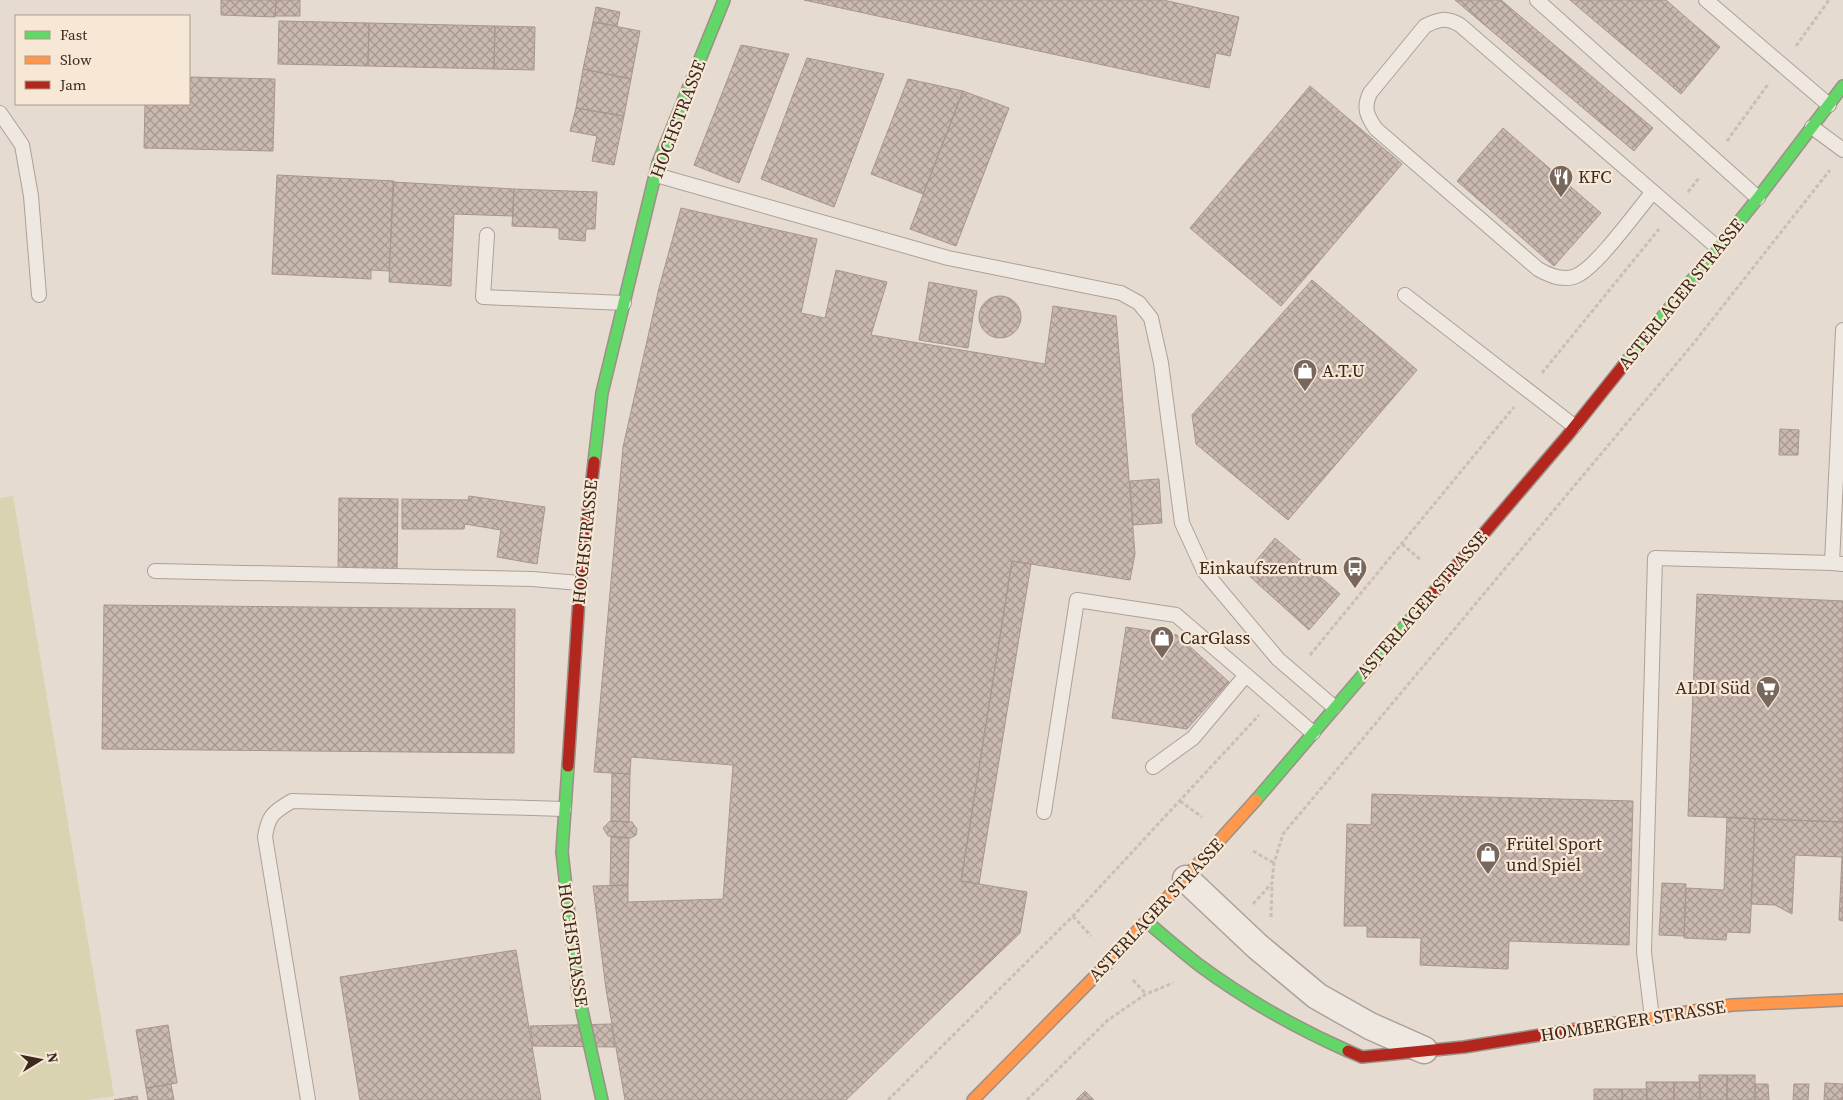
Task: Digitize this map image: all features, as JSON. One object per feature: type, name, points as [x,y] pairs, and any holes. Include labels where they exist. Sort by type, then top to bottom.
[{"type":"street","name":"HOCHSTRASSE","points":[[602,1100],[578,993],[562,852],[580,583],[602,393],[658,163],[724,0]]},
{"type":"street","name":"ASTERLAGER STRASSE","points":[[973,1100],[1112,959],[1186,879],[1313,733],[1574,426],[1758,198],[1843,86]]},
{"type":"street","name":"HOMBERGER STRASSE","points":[[1186,879],[1235,925],[1317,996],[1370,1026],[1424,1050]]},
{"type":"street","name":"HOMBERGER STRASSE","points":[[1146,921],[1200,965],[1303,1030],[1362,1057],[1464,1047],[1732,1005],[1843,1000]]},
{"type":"lane","points":[[1537,0],[1758,198]]},
{"type":"lane","points":[[1706,0],[1829,105]]},
{"type":"lane","points":[[1652,193],[1593,263],[1577,276],[1562,278],[1550,276],[1538,269],[1376,129],[1366,115],[1366,102],[1370,93],[1426,26],[1438,19],[1450,20],[1460,25],[1485,49],[1718,248]]},
{"type":"lane","points":[[0,113],[22,145],[31,196],[39,295]]},
{"type":"lane","points":[[1812,127],[1843,150]]},
{"type":"lane","points":[[656,175],[948,258],[1121,293],[1139,302],[1151,318],[1162,363],[1182,523],[1191,544],[1204,571],[1278,659],[1334,707]]},
{"type":"lane","points":[[486,235],[483,297],[624,303]]},
{"type":"lane","points":[[1405,295],[1574,426]]},
{"type":"lane","points":[[1652,1018],[1644,952],[1647,781],[1655,558],[1837,563],[1843,330]]},
{"type":"lane","points":[[155,571],[532,579],[580,583]]},
{"type":"lane","points":[[1044,812],[1077,600],[1176,615],[1313,733]]},
{"type":"lane","points":[[1153,767],[1193,738],[1246,675]]},
{"type":"lane","points":[[308,1100],[265,837],[267,820],[277,809],[292,801],[564,809]]},
{"type":"path","points":[[1294,674],[1674,211],[1829,0]]},
{"type":"path","points":[[1235,925],[1272,883],[1274,863],[1283,834],[1693,344],[1833,166]]},
{"type":"path","points":[[888,1100],[1073,916],[1274,699]]},
{"type":"path","points":[[1027,1100],[1108,1020],[1146,994],[1188,977],[1200,965]]},
{"type":"shaded area","points":[[13,496],[114,1096],[88,1100],[0,1100],[0,498]]},
{"type":"building","points":[[221,0],[276,0],[275,17],[221,15]]},
{"type":"building","points":[[276,0],[300,0],[300,16],[275,16]]},
{"type":"building","points":[[804,0],[1163,0],[1239,17],[1230,56],[1216,53],[1209,88]]},
{"type":"building","points":[[1455,0],[1501,0],[1653,128],[1634,151]]},
{"type":"building","points":[[1570,0],[1666,0],[1720,47],[1681,94]]},
{"type":"building","points":[[596,7],[620,12],[617,26],[593,22]]},
{"type":"building","points":[[279,21],[369,23],[368,66],[278,64]]},
{"type":"building","points":[[593,22],[640,31],[631,79],[583,69]]},
{"type":"building","points":[[369,23],[495,26],[494,69],[368,66]]},
{"type":"building","points":[[495,26],[535,27],[534,70],[494,69]]},
{"type":"building","points":[[741,45],[789,54],[739,183],[694,165]]},
{"type":"building","points":[[807,58],[884,74],[834,207],[761,179]]},
{"type":"building","points":[[583,69],[631,79],[624,116],[576,108]]},
{"type":"building","points":[[190,77],[275,79],[273,151],[144,148],[145,105],[190,105]]},
{"type":"building","points":[[908,79],[963,91],[923,194],[871,174]]},
{"type":"building","points":[[1310,86],[1402,164],[1281,306],[1190,228]]},
{"type":"building","points":[[963,91],[1009,108],[956,246],[910,229]]},
{"type":"building","points":[[576,108],[624,116],[614,165],[592,161],[597,136],[570,131]]},
{"type":"building","points":[[1503,128],[1601,213],[1554,266],[1457,181]]},
{"type":"building","points":[[277,175],[394,181],[389,271],[371,270],[371,279],[272,274]]},
{"type":"building","points":[[393,182],[514,189],[513,216],[454,214],[451,286],[389,282]]},
{"type":"building","points":[[514,189],[597,192],[595,229],[586,229],[585,241],[559,239],[559,228],[512,226]]},
{"type":"building","points":[[681,208],[817,239],[801,313],[825,318],[836,270],[887,282],[871,335],[1045,364],[1053,306],[1116,316],[1135,554],[1130,580],[1012,561],[961,881],[1027,892],[1020,933],[846,1100],[625,1100],[606,989],[593,886],[628,885],[628,902],[723,899],[733,765],[631,757],[630,774],[594,772],[623,447],[659,288]]},
{"type":"building","name":"A.T.U","points":[[1312,280],[1417,370],[1288,520],[1196,444],[1192,415]]},
{"type":"building","points":[[929,282],[977,291],[968,348],[919,340]]},
{"type":"building","points":[[1000,296],[1015,302],[1021,317],[1015,332],[1000,338],[985,332],[979,317],[985,302]]},
{"type":"building","points":[[1780,429],[1799,430],[1798,455],[1779,455]]},
{"type":"building","points":[[1159,479],[1162,523],[1133,525],[1130,481]]},
{"type":"building","points":[[469,496],[545,507],[537,564],[497,557],[501,530],[465,524],[464,529],[402,529],[402,499],[468,500]]},
{"type":"building","points":[[339,498],[398,499],[397,571],[338,571]]},
{"type":"building","points":[[1275,538],[1340,594],[1309,630],[1246,573]]},
{"type":"building","points":[[1012,561],[1031,564],[979,884],[961,881]]},
{"type":"building","name":"ALDI Süd","points":[[1697,594],[1843,601],[1843,822],[1688,816]]},
{"type":"building","points":[[104,605],[515,609],[514,753],[102,749]]},
{"type":"building","name":"CarGlass","points":[[1126,627],[1177,635],[1229,682],[1187,729],[1112,718]]},
{"type":"building","points":[[612,773],[630,774],[629,822],[611,821]]},
{"type":"building","name":"Frütel Sport und Spiel","points":[[1372,794],[1633,801],[1629,945],[1509,941],[1508,969],[1420,965],[1421,938],[1367,937],[1367,926],[1344,926],[1347,824],[1371,825]]},
{"type":"building","points":[[1727,817],[1755,819],[1750,933],[1727,932],[1726,940],[1684,938],[1686,888],[1724,890]]},
{"type":"building","points":[[1755,819],[1843,822],[1843,921],[1839,920],[1842,857],[1795,855],[1792,914],[1775,905],[1751,904]]},
{"type":"building","points":[[610,821],[632,822],[637,829],[636,835],[631,838],[608,836],[603,828]]},
{"type":"building","points":[[611,837],[629,838],[628,885],[610,886]]},
{"type":"building","points":[[1662,883],[1686,884],[1684,936],[1659,935]]},
{"type":"building","points":[[516,950],[541,1100],[360,1100],[340,977]]},
{"type":"building","points":[[611,1024],[615,1047],[533,1046],[530,1026]]},
{"type":"building","points":[[168,1025],[177,1083],[146,1088],[136,1030]]},
{"type":"building","points":[[1699,1075],[1727,1075],[1727,1100],[1700,1100]]},
{"type":"building","points":[[1727,1075],[1755,1075],[1755,1100],[1727,1100]]},
{"type":"building","points":[[1646,1082],[1674,1082],[1674,1100],[1647,1100]]},
{"type":"building","points":[[1674,1082],[1700,1082],[1700,1100],[1674,1100]]},
{"type":"building","points":[[1825,1083],[1843,1084],[1843,1100],[1824,1100]]},
{"type":"building","points":[[171,1084],[174,1100],[148,1100],[146,1088]]},
{"type":"building","points":[[1755,1084],[1768,1084],[1769,1100],[1755,1100]]},
{"type":"building","points":[[1794,1084],[1809,1084],[1808,1100],[1793,1100]]},
{"type":"building","points":[[1594,1089],[1622,1089],[1622,1100],[1594,1100]]},
{"type":"building","points":[[1622,1089],[1647,1089],[1647,1100],[1622,1100]]},
{"type":"building","points":[[1085,1091],[1094,1100],[1076,1100]]},
{"type":"building","points":[[137,1096],[138,1100],[114,1100]]},
{"type":"traffic: fast","points":[[594,462],[602,393],[658,163],[724,0]]},
{"type":"traffic: fast","points":[[1623,366],[1758,198],[1843,86]]},
{"type":"traffic: fast","points":[[1256,800],[1433,593]]},
{"type":"traffic: fast","points":[[568,766],[562,852],[578,993],[602,1100]]},
{"type":"traffic: fast","points":[[1146,921],[1199,965],[1234,990],[1290,1023],[1348,1051]]},
{"type":"traffic: slow","points":[[973,1100],[1112,959],[1256,800]]},
{"type":"traffic: slow","points":[[1572,1030],[1732,1005],[1843,1000]]},
{"type":"traffic: jam","points":[[1433,593],[1567,436],[1623,366]]},
{"type":"traffic: jam","points":[[568,766],[580,583],[594,462]]},
{"type":"traffic: jam","points":[[1348,1051],[1362,1057],[1464,1047],[1572,1030]]},
{"type":"place","name":"KFC","points":[[1561,198]]},
{"type":"place","name":"A.T.U","points":[[1305,392]]},
{"type":"place","name":"Einkaufszentrum","points":[[1355,589]]},
{"type":"place","name":"CarGlass","points":[[1162,659]]},
{"type":"place","name":"ALDI Süd","points":[[1768,709]]},
{"type":"place","name":"Frütel Sport und Spiel","points":[[1488,875]]}]
